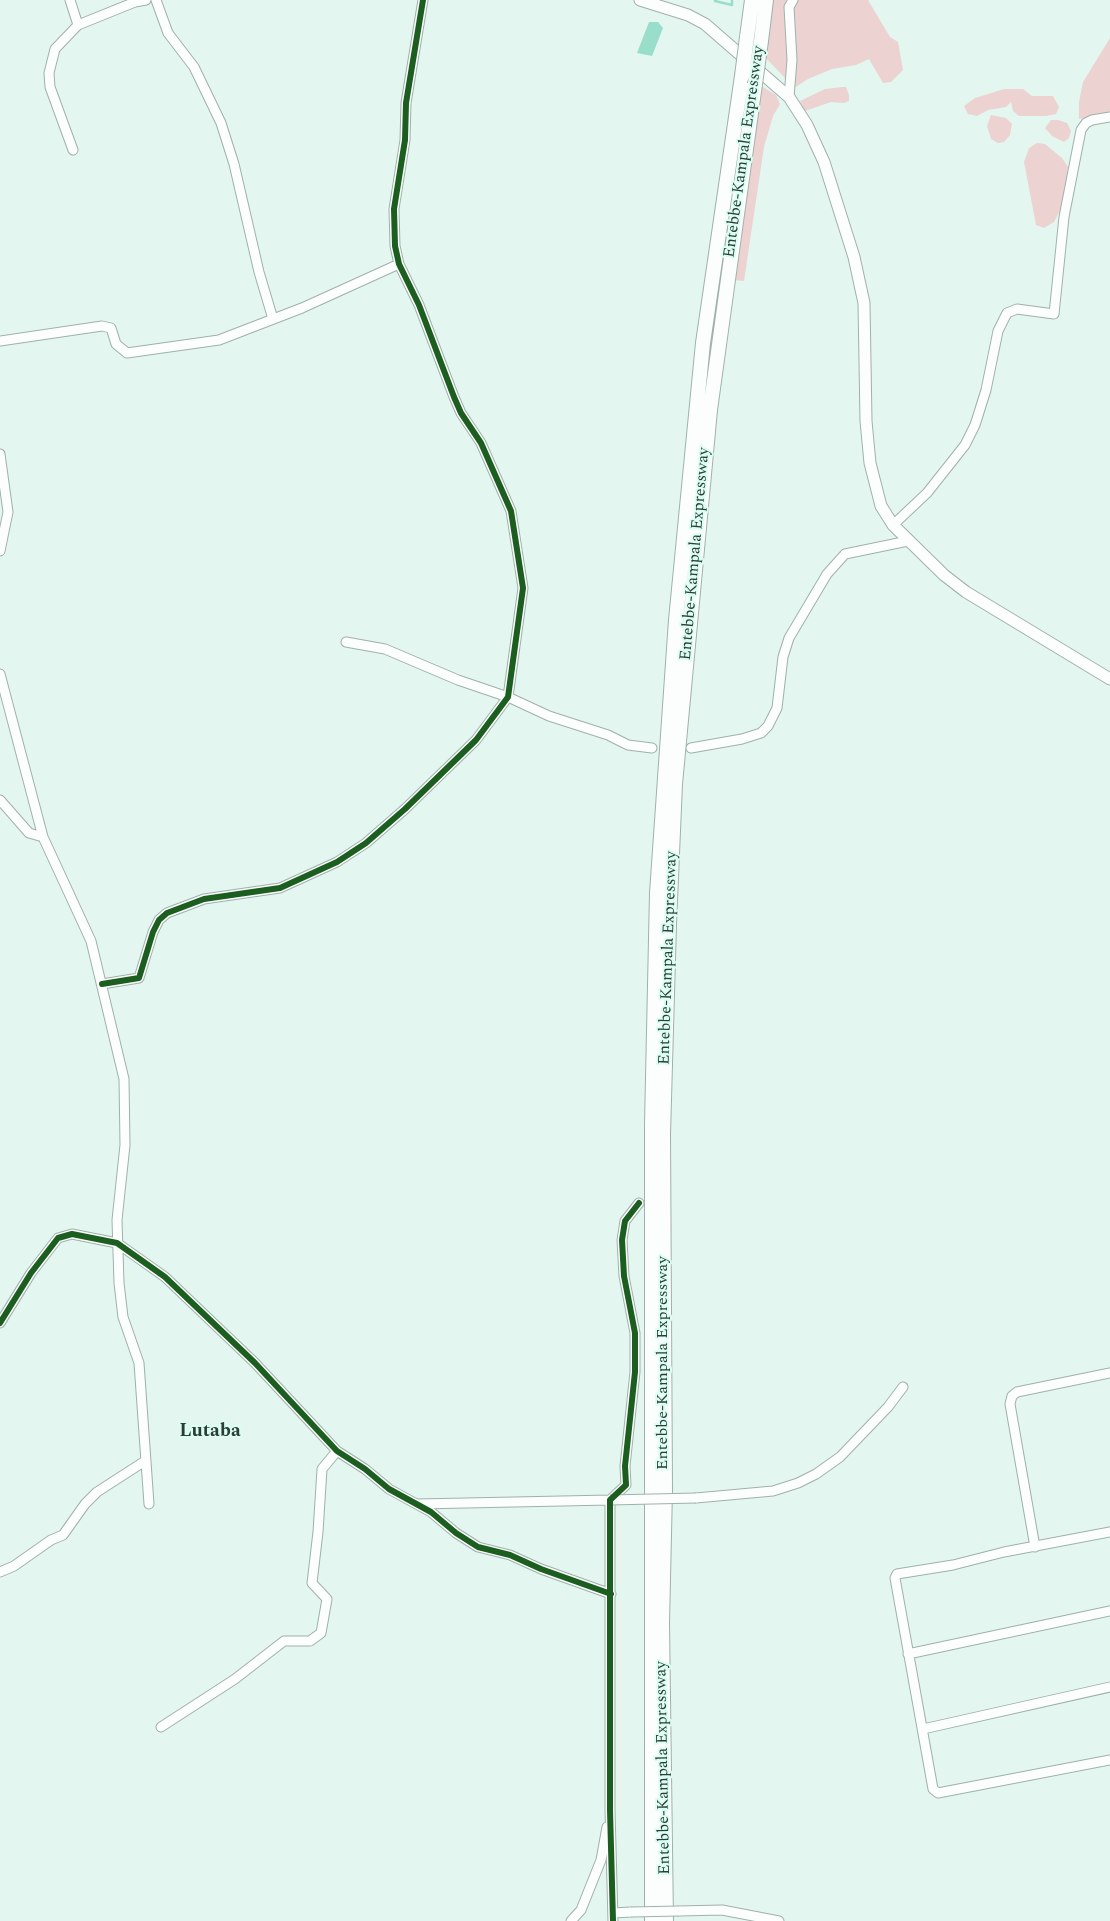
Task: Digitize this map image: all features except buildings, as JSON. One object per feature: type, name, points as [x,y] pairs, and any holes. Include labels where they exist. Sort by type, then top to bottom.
[{"type":"highway","name":"Entebbe-Kampala Expressway","points":[[652,1921],[652,1124],[657,893],[676,620],[704,343],[752,0]]},
{"type":"highway","name":"Entebbe-Kampala Expressway","points":[[666,1921],[662,1623],[665,1490],[663,1134],[675,784],[710,410],[766,0]]},
{"type":"main road","points":[[640,0],[697,19],[789,98],[807,125],[824,162],[854,257],[864,303],[866,421],[870,463],[881,506],[893,525],[944,576],[966,592],[1110,679]]},
{"type":"street","points":[[70,0],[78,25]]},
{"type":"street","points":[[73,150],[49,80],[55,48],[78,25],[135,2],[146,0]]},
{"type":"street","points":[[156,0],[168,33],[194,67],[221,123],[234,164],[259,272],[273,319]]},
{"type":"street","points":[[102,984],[131,981],[139,978],[153,932],[159,920],[167,913],[204,899],[280,888],[337,862],[366,843],[405,809],[476,740],[508,697],[523,588],[511,511],[482,443],[461,413],[454,397],[420,305],[399,264],[394,237],[394,209],[405,140],[406,103],[424,0]]},
{"type":"street","points":[[789,98],[792,60],[789,6],[793,0]]},
{"type":"street","points":[[893,525],[927,493],[965,445],[975,425],[986,390],[998,331],[1006,313],[1017,309],[1054,314],[1064,216],[1081,130],[1086,123],[1092,120],[1110,117]]},
{"type":"street","points":[[0,341],[92,326],[108,326],[111,328],[116,344],[127,352],[219,340],[324,299],[399,264]]},
{"type":"street","points":[[0,454],[8,512],[0,551]]},
{"type":"street","points":[[691,748],[742,739],[762,733],[768,726],[776,708],[783,657],[789,638],[827,574],[845,554],[908,541]]},
{"type":"street","points":[[346,642],[384,649],[458,680],[508,697],[548,716],[608,735],[628,745],[652,748]]},
{"type":"street","points":[[0,674],[43,837],[92,942],[124,1079],[126,1096],[117,1243],[123,1317],[138,1364],[149,1504]]},
{"type":"street","points":[[0,800],[29,833],[43,837]]},
{"type":"street","points":[[639,1203],[625,1221],[622,1240],[624,1276],[635,1333],[635,1372],[625,1466],[626,1485],[610,1500],[610,1810],[613,1917],[631,1912],[722,1910],[775,1920]]},
{"type":"street","points":[[0,1323],[31,1273],[58,1238],[72,1234],[117,1243],[165,1277],[255,1363],[337,1451],[366,1469],[390,1489],[418,1504],[461,1537],[478,1547],[510,1555],[541,1569],[611,1594]]},
{"type":"street","points":[[1035,1547],[1010,1404],[1012,1396],[1018,1392],[1110,1373]]},
{"type":"street","points":[[418,1504],[696,1498],[773,1491],[798,1483],[816,1474],[840,1457],[888,1407],[903,1387]]},
{"type":"street","points":[[161,1727],[235,1679],[284,1641],[310,1641],[321,1633],[327,1599],[312,1583],[318,1532],[322,1469],[337,1451]]},
{"type":"street","points":[[0,1572],[14,1566],[50,1540],[63,1535],[85,1504],[97,1492],[145,1461]]},
{"type":"street","points":[[1110,1532],[953,1565],[898,1574],[895,1578],[933,1789],[938,1793],[1110,1760]]},
{"type":"street","points":[[908,1654],[1110,1611]]},
{"type":"street","points":[[923,1729],[1110,1687]]},
{"type":"street","points":[[571,1921],[581,1910],[601,1860],[610,1810]]},
{"type":"shaded area","points":[[771,0],[786,0],[788,61],[785,78],[764,56]]},
{"type":"shaded area","points":[[797,0],[868,0],[890,37],[898,42],[903,70],[891,82],[883,83],[869,59],[856,65],[832,69],[808,79],[794,88],[793,3]]},
{"type":"shaded area","points":[[649,22],[658,22],[663,28],[652,56],[637,53]]},
{"type":"shaded area","points":[[1110,38],[1110,113],[1079,119],[1079,102],[1083,82]]},
{"type":"shaded area","points":[[758,84],[776,95],[780,104],[773,116],[764,147],[744,281],[734,280]]},
{"type":"shaded area","points":[[846,87],[849,95],[849,101],[844,103],[831,102],[805,111],[800,101],[825,89]]},
{"type":"shaded area","points":[[1004,89],[1023,89],[1032,96],[1053,96],[1059,107],[1056,114],[1019,116],[1013,111],[1011,102],[1006,107],[988,110],[977,116],[968,114],[964,106],[975,98]]},
{"type":"shaded area","points":[[991,115],[1006,118],[1012,124],[1010,135],[1004,142],[998,143],[991,139],[987,126]]},
{"type":"shaded area","points":[[1051,120],[1067,123],[1071,131],[1069,138],[1064,142],[1052,136],[1045,128]]},
{"type":"shaded area","points":[[1037,143],[1045,144],[1062,158],[1068,167],[1061,208],[1054,222],[1044,228],[1036,225],[1024,162],[1029,148]]},
{"type":"waterway","points":[[715,1],[732,5],[732,0]]},
{"type":"cycle path","points":[[102,984],[139,978],[153,932],[159,920],[167,913],[204,899],[280,888],[337,862],[366,843],[405,809],[476,740],[508,697],[523,588],[511,511],[481,443],[461,413],[419,305],[399,264],[395,246],[394,209],[405,140],[406,103],[423,0]]},
{"type":"cycle path","points":[[613,1921],[610,1810],[610,1500],[626,1485],[625,1466],[635,1372],[635,1333],[624,1276],[622,1240],[625,1221],[639,1203]]},
{"type":"cycle path","points":[[0,1323],[31,1273],[58,1238],[72,1234],[117,1243],[165,1277],[255,1363],[337,1451],[365,1469],[389,1489],[431,1512],[456,1533],[478,1547],[510,1555],[541,1569],[611,1594]]},
{"type":"district","name":"Lutaba","points":[[210,1432]]}]
